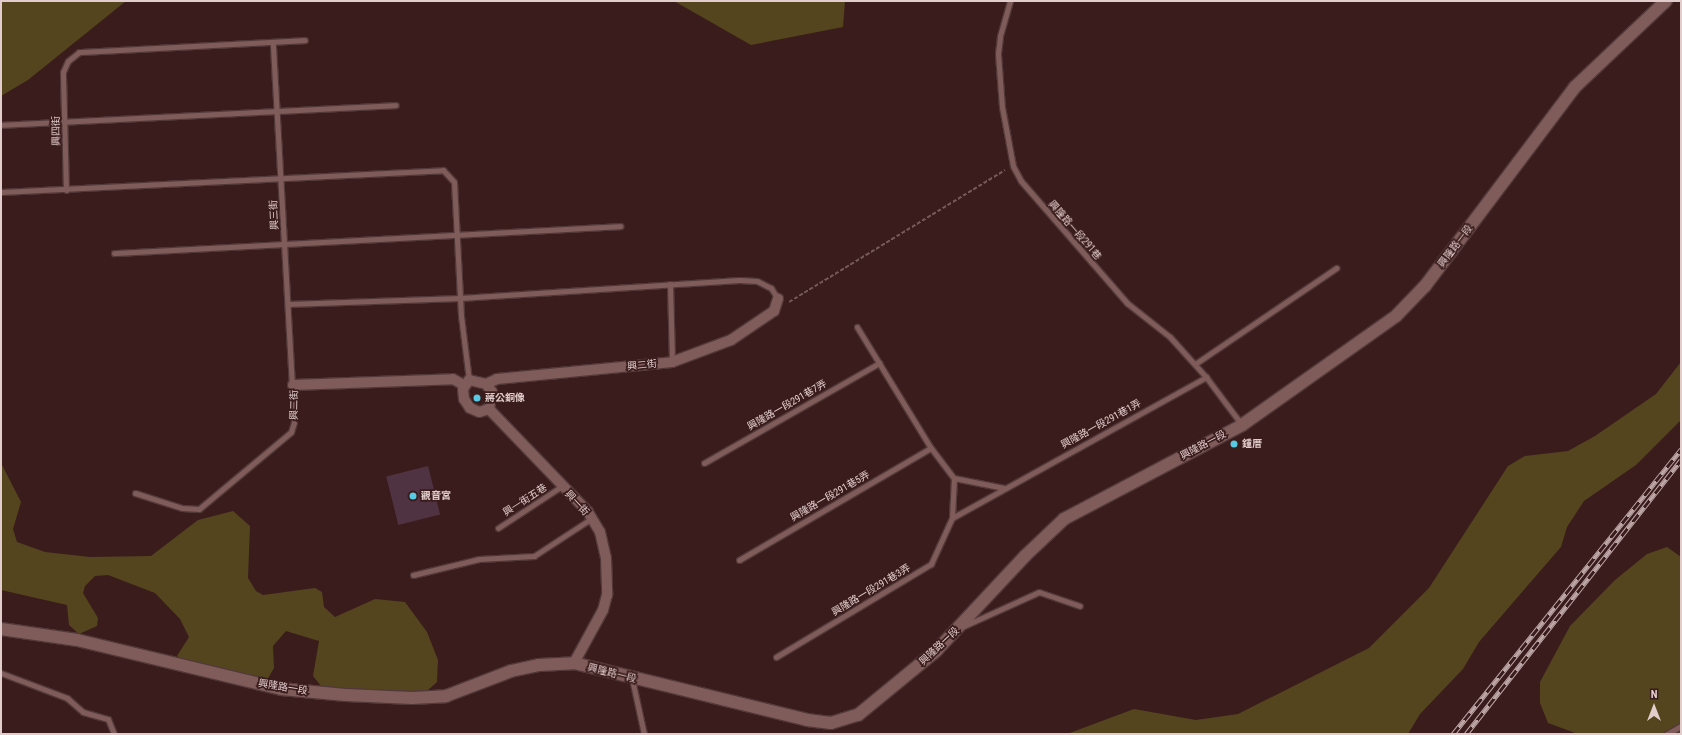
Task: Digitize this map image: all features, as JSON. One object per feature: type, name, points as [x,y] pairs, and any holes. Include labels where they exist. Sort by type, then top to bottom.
[{"type":"street","name":"興隆路一段","points":[[1,629],[77,640],[281,689],[346,695],[412,698],[446,696],[511,671],[539,665],[574,663],[631,678],[831,723],[858,715],[937,650],[1024,556],[1064,519],[1242,425],[1396,316],[1425,286],[1575,87],[1661,2]]},
{"type":"street","name":"興二街","points":[[486,384],[497,379],[672,362],[731,340],[774,311],[777,302]]},
{"type":"street","name":"興二街","points":[[293,386],[453,379],[467,383]]},
{"type":"street","points":[[467,383],[486,384],[492,392],[489,409],[479,412],[470,408],[464,399],[467,383]]},
{"type":"street","name":"興一街","points":[[489,409],[592,518],[600,532],[606,558],[607,596],[603,610],[574,663]]},
{"type":"lane","name":"興隆路一段291巷","points":[[1010,1],[1000,37],[998,54],[1002,107],[1013,166],[1021,181],[1127,303],[1170,337],[1206,377],[1242,425]]},
{"type":"lane","points":[[273,42],[305,40]]},
{"type":"lane","name":"興四街","points":[[66,190],[63,72],[68,61],[78,52],[273,42]]},
{"type":"lane","name":"興三街","points":[[273,42],[293,386]]},
{"type":"lane","points":[[1,125],[395,105]]},
{"type":"lane","points":[[1,192],[281,180],[443,170],[454,182],[460,298],[467,383]]},
{"type":"lane","points":[[114,253],[620,226]]},
{"type":"lane","points":[[1194,364],[1336,268]]},
{"type":"lane","points":[[288,304],[460,298],[670,284],[757,281],[770,288],[777,302]]},
{"type":"lane","points":[[670,284],[672,362]]},
{"type":"lane","points":[[857,327],[930,448],[954,478],[1004,488]]},
{"type":"lane","name":"興隆路一段291巷7弄","points":[[704,463],[879,363]]},
{"type":"lane","name":"興隆路一段291巷1弄","points":[[952,518],[1206,377]]},
{"type":"lane","name":"興二街","points":[[135,493],[182,508],[199,509],[291,432],[294,422],[293,386]]},
{"type":"lane","name":"興隆路一段291巷5弄","points":[[739,560],[930,448]]},
{"type":"lane","points":[[952,518],[954,478]]},
{"type":"lane","name":"興一街五巷","points":[[498,528],[562,486]]},
{"type":"lane","points":[[413,575],[479,559],[534,556],[592,518]]},
{"type":"lane","name":"興隆路一段291巷3弄","points":[[776,657],[931,564],[952,518]]},
{"type":"lane","points":[[958,629],[1039,592],[1080,606]]},
{"type":"lane","points":[[1,673],[67,698],[83,712],[108,719],[114,734]]},
{"type":"lane","points":[[631,678],[644,734]]},
{"type":"lane","points":[[1668,734],[1681,726]]},
{"type":"path","points":[[777,302],[795,300],[1013,166]]},
{"type":"shaded area","points":[[1,1],[126,1],[28,80],[1,96]]},
{"type":"shaded area","points":[[674,1],[845,1],[843,27],[751,45]]},
{"type":"shaded area","points":[[1681,362],[1681,420],[1636,465],[1584,501],[1567,527],[1561,547],[1479,642],[1463,669],[1420,714],[1408,734],[1067,734],[1134,709],[1196,720],[1238,714],[1369,648],[1429,588],[1508,466],[1525,456],[1568,451],[1595,436],[1656,394]]},
{"type":"shaded area","points":[[1,463],[21,502],[13,529],[17,542],[45,552],[90,557],[151,556],[198,520],[233,511],[250,526],[248,578],[256,591],[263,595],[315,588],[322,592],[324,607],[335,617],[375,599],[405,602],[427,632],[438,660],[437,682],[427,691],[392,695],[322,687],[313,676],[319,641],[286,631],[273,646],[274,668],[267,680],[183,660],[177,656],[189,637],[180,619],[155,593],[108,575],[95,576],[85,586],[83,593],[98,618],[97,626],[79,634],[69,625],[67,605],[1,590]]},
{"type":"shaded area","points":[[1667,547],[1681,557],[1681,734],[1578,734],[1548,723],[1540,703],[1540,682],[1570,626],[1615,580],[1647,554]]},
{"type":"building","name":"觀音宮","points":[[428,466],[440,515],[398,525],[386,476]]},
{"type":"railway","points":[[1453,734],[1681,449]]},
{"type":"railway","points":[[1466,734],[1681,460]]},
{"type":"place","name":"蔣公銅像","points":[[477,398]]},
{"type":"place","name":"鍾厝","points":[[1234,444]]},
{"type":"place","name":"觀音宮","points":[[413,496]]}]
